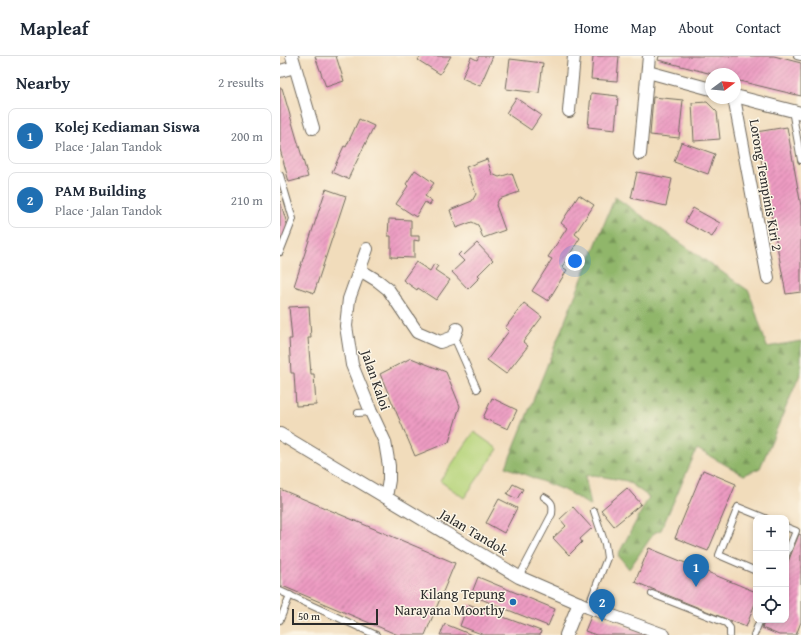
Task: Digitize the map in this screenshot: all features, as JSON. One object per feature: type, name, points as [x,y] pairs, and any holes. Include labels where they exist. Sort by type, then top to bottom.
[{"type":"street","points":[[570,111],[574,56]]},
{"type":"street","points":[[640,154],[650,56]]},
{"type":"street","points":[[280,71],[293,62],[314,128]]},
{"type":"street","points":[[648,72],[705,87]]},
{"type":"street","points":[[741,98],[796,111]]},
{"type":"street","name":"Lorong Tempinis Kiri 2","points":[[736,104],[768,278]]},
{"type":"street","name":"Jalan Kaloi","points":[[367,249],[349,299],[346,326],[352,365],[385,442],[388,455],[389,480],[386,497]]},
{"type":"street","points":[[360,270],[388,289],[417,332],[440,342],[456,333]]},
{"type":"street","name":"Jalan Tandok","points":[[280,434],[519,577],[583,605],[664,635]]},
{"type":"street","points":[[566,635],[583,605]]},
{"type":"lane","points":[[797,56],[801,57]]},
{"type":"lane","points":[[796,111],[801,160]]},
{"type":"lane","points":[[280,175],[292,219],[280,252]]},
{"type":"lane","points":[[456,333],[477,389]]},
{"type":"lane","points":[[358,413],[371,412]]},
{"type":"lane","points":[[519,577],[552,514],[553,505],[551,501],[544,497]]},
{"type":"lane","points":[[753,570],[719,555],[738,507],[758,515]]},
{"type":"lane","points":[[583,605],[607,558],[605,544],[594,511]]},
{"type":"lane","points":[[789,528],[796,531],[789,548]]},
{"type":"lane","points":[[280,590],[376,635]]},
{"type":"lane","points":[[652,594],[726,623],[730,628],[730,635]]},
{"type":"lane","points":[[280,620],[290,595]]},
{"type":"lane","points":[[754,635],[759,623]]},
{"type":"green space","points":[[615,197],[749,291],[767,347],[801,341],[801,372],[760,468],[744,475],[697,449],[661,530],[654,533],[629,569],[618,555],[649,497],[627,481],[593,475],[585,476],[591,506],[566,491],[506,467]]},
{"type":"green space","points":[[474,432],[498,449],[464,498],[440,481]]},
{"type":"building","points":[[315,56],[336,56],[344,81],[326,87]]},
{"type":"building","points":[[421,56],[451,56],[440,74],[418,60]]},
{"type":"building","points":[[479,56],[493,56],[480,86],[462,78],[471,57],[477,60]]},
{"type":"building","points":[[593,56],[619,56],[617,81],[591,79]]},
{"type":"building","points":[[659,56],[774,56],[801,63],[801,96],[741,81],[741,68],[705,68],[705,72],[658,60]]},
{"type":"building","points":[[510,59],[543,63],[539,93],[506,89]]},
{"type":"building","points":[[280,88],[282,88],[308,177],[289,182],[280,149]]},
{"type":"building","points":[[591,93],[618,96],[615,130],[588,127]]},
{"type":"building","points":[[653,97],[683,100],[679,138],[650,135]]},
{"type":"building","points":[[516,98],[541,115],[531,130],[506,113]]},
{"type":"building","points":[[705,102],[705,104],[709,104],[717,112],[720,139],[694,141],[692,103]]},
{"type":"building","points":[[359,119],[374,126],[348,179],[332,172]]},
{"type":"building","points":[[787,127],[801,206],[801,292],[786,294],[756,132]]},
{"type":"building","points":[[681,142],[715,154],[708,174],[674,162]]},
{"type":"building","points":[[487,159],[492,174],[499,177],[512,173],[519,192],[499,199],[496,205],[505,230],[483,238],[478,225],[472,222],[456,228],[450,210],[472,201],[476,194],[466,167]]},
{"type":"building","points":[[415,170],[434,183],[425,196],[432,201],[430,205],[425,202],[416,217],[396,204],[408,186],[406,184]]},
{"type":"building","points":[[637,172],[672,179],[666,206],[631,198]]},
{"type":"building","points":[[326,189],[346,196],[314,293],[294,286]]},
{"type":"building","points":[[579,195],[594,205],[575,234],[580,238],[562,267],[567,270],[548,301],[532,291],[552,259],[548,257],[567,228],[561,223]]},
{"type":"building","points":[[280,201],[288,227],[280,246]]},
{"type":"building","points":[[693,208],[720,223],[712,237],[685,222]]},
{"type":"building","points":[[389,219],[411,220],[411,236],[419,236],[419,241],[414,240],[414,258],[391,257],[391,236],[388,236]]},
{"type":"building","points":[[477,243],[493,260],[478,275],[480,277],[468,289],[452,272],[464,261],[458,255],[461,252],[464,255]]},
{"type":"building","points":[[416,262],[430,271],[434,264],[438,266],[435,270],[450,280],[436,300],[418,288],[417,290],[403,280]]},
{"type":"building","points":[[524,303],[542,317],[523,342],[528,346],[506,374],[487,360],[509,331],[505,328]]},
{"type":"building","points":[[309,306],[311,338],[308,338],[311,374],[314,374],[316,405],[296,406],[294,373],[291,373],[289,339],[292,339],[289,307]]},
{"type":"building","points":[[411,358],[446,372],[460,406],[449,442],[415,456],[380,374]]},
{"type":"building","points":[[492,398],[517,410],[508,429],[483,418]]},
{"type":"building","points":[[703,470],[736,484],[708,551],[675,538]]},
{"type":"building","points":[[513,484],[523,489],[517,499],[507,494]]},
{"type":"building","points":[[627,488],[641,504],[614,526],[601,510]]},
{"type":"building","points":[[280,489],[455,563],[425,635],[398,635],[280,585]]},
{"type":"building","points":[[499,499],[517,508],[504,533],[486,523]]},
{"type":"building","points":[[573,507],[592,528],[580,539],[582,542],[569,555],[553,538],[566,526],[560,519]]},
{"type":"building","points":[[799,534],[801,535],[801,622],[796,635],[779,635],[762,628],[764,623],[789,623],[789,559]]},
{"type":"building","points":[[649,548],[753,591],[753,609],[746,627],[635,582]]},
{"type":"building","name":"Kilang Tepung Narayana Moorthy","points":[[478,577],[555,609],[548,626],[471,595]]},
{"type":"building","points":[[468,604],[541,631],[540,635],[484,635],[460,626]]},
{"type":"building","points":[[592,614],[649,635],[596,635],[585,631]]},
{"type":"building","points":[[445,624],[472,635],[440,635]]},
{"type":"place","name":"Kolej Kediaman Siswa","points":[[696,587]]},
{"type":"place","name":"Kilang Tepung Narayana Moorthy","points":[[513,602]]},
{"type":"place","name":"PAM Building","points":[[602,622]]}]
